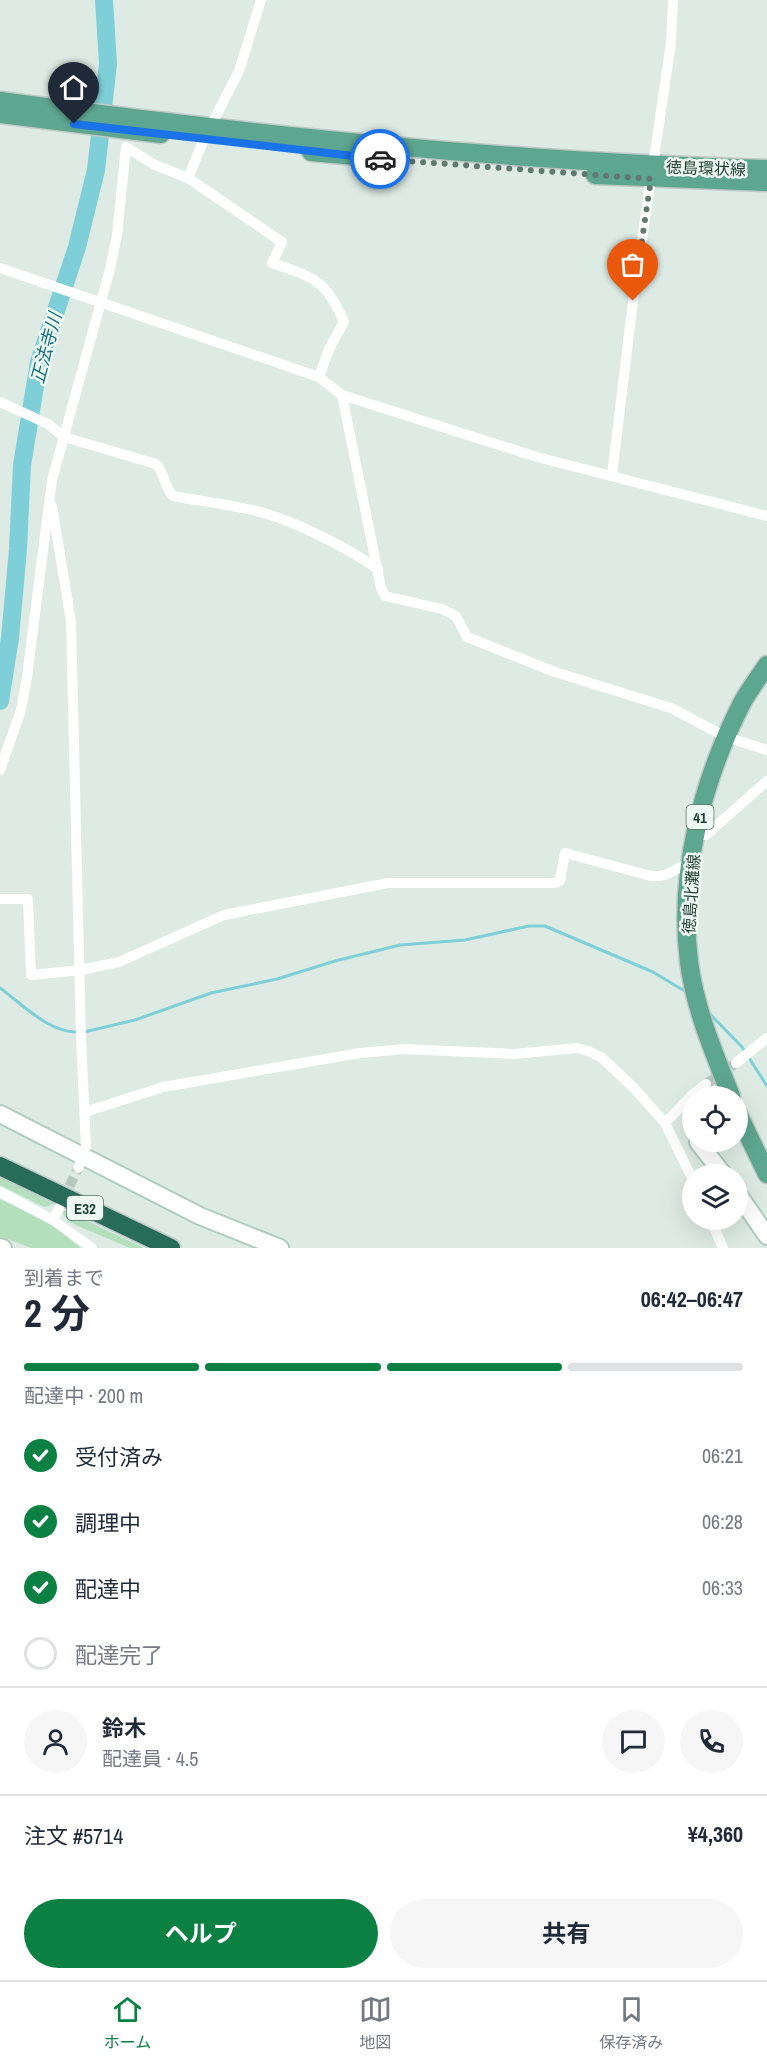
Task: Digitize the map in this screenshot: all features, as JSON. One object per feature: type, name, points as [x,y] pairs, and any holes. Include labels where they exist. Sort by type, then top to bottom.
[{"type":"highway","name":"E32","points":[[0,1166],[171,1248]]},
{"type":"main road","name":"徳島環状線","points":[[0,102],[126,131],[206,134],[357,157],[652,173],[767,182]]},
{"type":"main road","name":"徳島環状線","points":[[0,114],[75,118]]},
{"type":"main road","name":"徳島環状線","points":[[652,173],[767,170]]},
{"type":"main road","name":"徳島北灘線","points":[[726,1086],[705,1029],[693,983],[687,936],[691,864],[695,835],[709,780],[743,701],[767,665]]},
{"type":"main road","points":[[748,1135],[767,1174]]},
{"type":"street","points":[[188,178],[206,134],[239,71],[261,0]]},
{"type":"street","points":[[612,476],[633,301],[671,43],[673,0]]},
{"type":"street","points":[[126,131],[155,165],[188,178],[282,242],[272,263],[316,279],[326,289],[344,322],[329,349],[319,377]]},
{"type":"street","points":[[0,770],[23,699],[52,480],[84,357],[102,302],[117,235],[126,131]]},
{"type":"street","points":[[0,268],[319,377],[342,395],[537,458],[767,516]]},
{"type":"street","points":[[342,395],[381,588],[385,596],[442,609],[456,616],[467,637],[555,672],[671,708],[726,736],[767,750]]},
{"type":"street","points":[[3,404],[48,424],[64,437],[156,464],[161,469],[168,491],[173,496],[254,510],[291,523],[359,556],[378,569]]},
{"type":"street","points":[[50,494],[71,621],[81,1038],[86,1147],[81,1162]]},
{"type":"street","points":[[695,835],[706,835],[767,781]]},
{"type":"street","points":[[0,900],[28,899],[31,975],[81,970],[119,962],[224,915],[388,883],[554,883],[560,881],[565,853],[657,877],[663,877],[691,864]]},
{"type":"street","points":[[739,1060],[767,1038]]},
{"type":"street","points":[[85,1113],[164,1088],[360,1053],[405,1049],[514,1054],[577,1048],[601,1058],[634,1088],[665,1123],[685,1164]]},
{"type":"street","points":[[665,1123],[706,1084]]},
{"type":"street","points":[[0,1114],[81,1162],[200,1216],[280,1248]]},
{"type":"street","points":[[706,1152],[715,1164]]},
{"type":"street","points":[[0,1192],[53,1220],[92,1248]]},
{"type":"street","points":[[53,1220],[59,1208]]},
{"type":"street","points":[[748,1208],[767,1236]]},
{"type":"street","points":[[715,1230],[723,1248]]},
{"type":"green space","points":[[0,1177],[54,1204],[44,1207],[0,1185]]},
{"type":"green space","points":[[0,1199],[51,1224],[81,1248],[31,1248],[0,1236]]},
{"type":"green space","points":[[64,1210],[144,1248],[130,1248],[78,1226],[68,1221],[63,1214]]},
{"type":"waterway","name":"正法寺川","points":[[0,701],[10,638],[18,549],[22,465],[39,362],[77,247],[96,170],[108,64],[104,0]]},
{"type":"waterway","points":[[84,1032],[135,1020],[211,993],[277,979],[335,961],[400,945],[465,940],[529,926],[545,926],[653,972],[688,993]]},
{"type":"waterway","points":[[0,988],[46,1023],[67,1031],[78,1032]]},
{"type":"waterway","points":[[708,1012],[742,1047],[767,1086]]},
{"type":"tunnel","points":[[706,1084],[736,1063]]},
{"type":"tunnel","points":[[63,1200],[78,1168]]},
{"type":"way so far","points":[[380,159],[651,179],[633,301]]},
{"type":"route","points":[[74,124],[380,159]]}]
